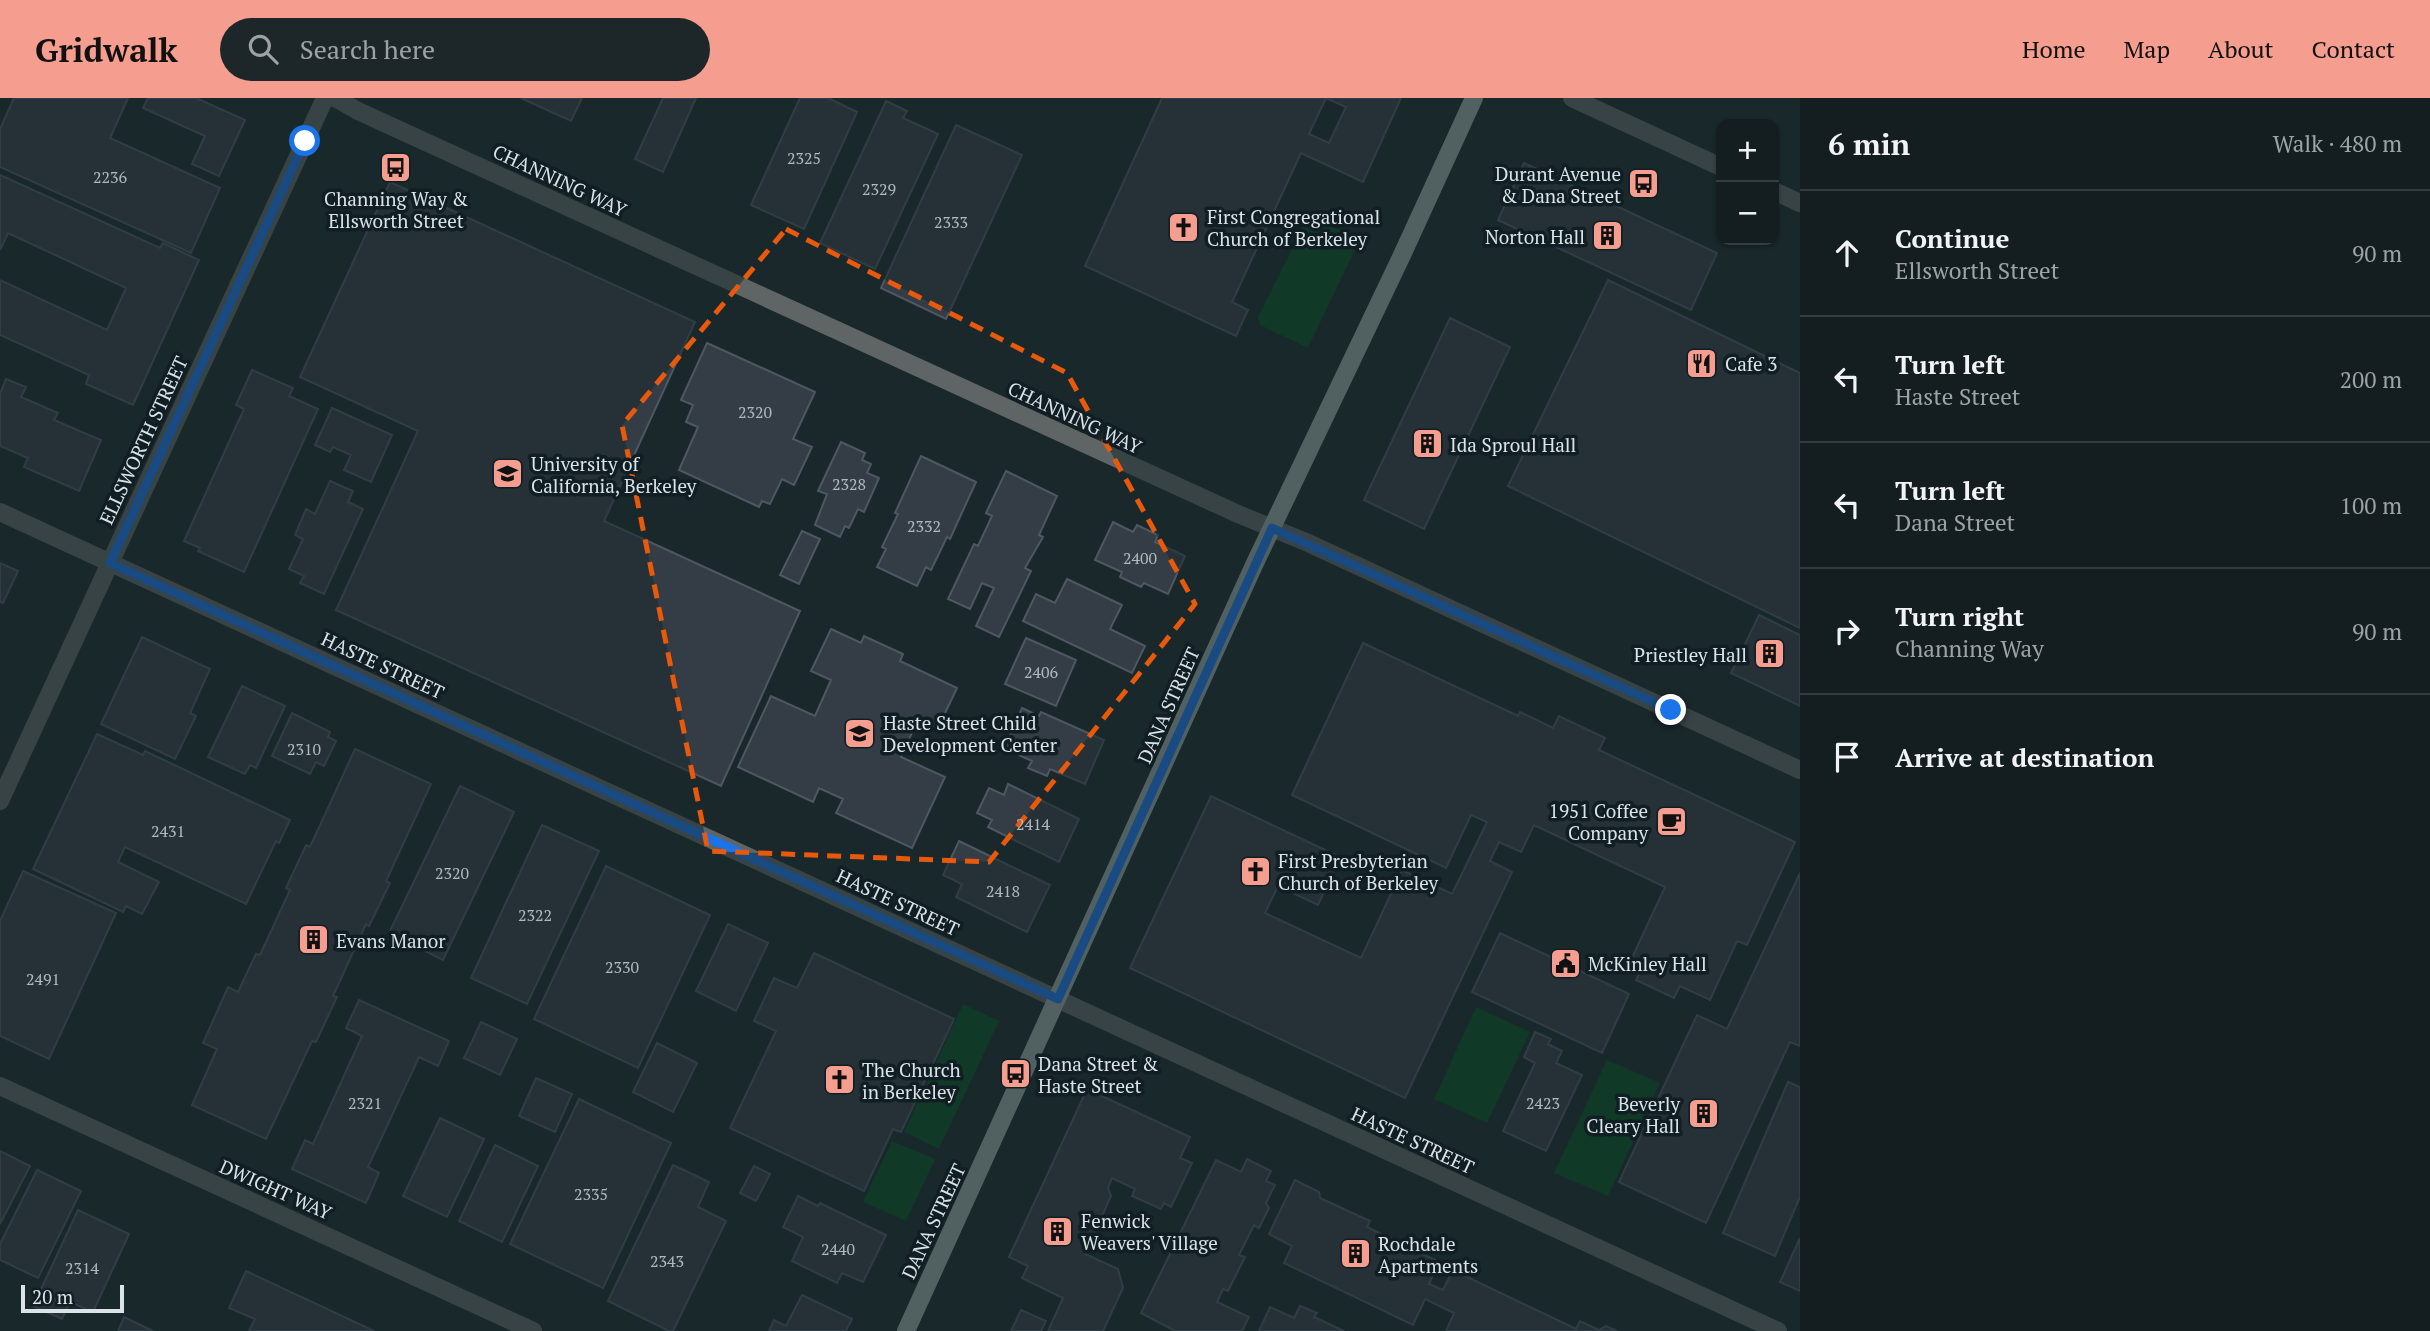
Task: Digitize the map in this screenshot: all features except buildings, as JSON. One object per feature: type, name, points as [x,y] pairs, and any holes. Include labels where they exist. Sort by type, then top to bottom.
[{"type":"main road","name":"DANA STREET","points":[[905,1331],[1272,528],[1474,98]]},
{"type":"street","name":"ELLSWORTH STREET","points":[[0,801],[325,98]]},
{"type":"street","name":"CHANNING WAY","points":[[335,98],[1136,468],[1800,770]]},
{"type":"street","points":[[1572,98],[1716,165]]},
{"type":"street","points":[[1779,193],[1800,203]]},
{"type":"street","name":"HASTE STREET","points":[[0,512],[1778,1331]]},
{"type":"street","name":"DWIGHT WAY","points":[[0,1086],[534,1331]]},
{"type":"highlighted area","points":[[786,229],[1067,373],[1195,604],[989,862],[708,851],[622,425]]},
{"type":"green space","points":[[1313,218],[1360,239],[1308,348],[1260,325],[1258,317],[1307,219]]},
{"type":"green space","points":[[963,1004],[999,1021],[939,1149],[904,1132]]},
{"type":"green space","points":[[1476,1007],[1530,1032],[1487,1123],[1434,1099]]},
{"type":"green space","points":[[1607,1060],[1660,1083],[1608,1196],[1554,1173]]},
{"type":"green space","points":[[892,1141],[935,1159],[906,1221],[863,1202]]},
{"type":"place","name":"Channing Way & Ellsworth Street","points":[[396,167]]},
{"type":"place","name":"Durant Avenue & Dana Street","points":[[1644,184]]},
{"type":"place","name":"First Congregational Church of Berkeley","points":[[1184,227]]},
{"type":"place","name":"Norton Hall","points":[[1608,236]]},
{"type":"place","name":"Cafe 3","points":[[1702,363]]},
{"type":"place","name":"Ida Sproul Hall","points":[[1427,444]]},
{"type":"place","name":"University of California, Berkeley","points":[[508,474]]},
{"type":"place","name":"Priestley Hall","points":[[1770,654]]},
{"type":"place","name":"Haste Street Child Development Center","points":[[860,733]]},
{"type":"place","name":"1951 Coffee Company","points":[[1671,821]]},
{"type":"place","name":"First Presbyterian Church of Berkeley","points":[[1255,871]]},
{"type":"place","name":"Evans Manor","points":[[313,940]]},
{"type":"place","name":"McKinley Hall","points":[[1565,963]]},
{"type":"place","name":"Dana Street & Haste Street","points":[[1015,1074]]},
{"type":"place","name":"The Church in Berkeley","points":[[839,1080]]},
{"type":"place","name":"Beverly Cleary Hall","points":[[1703,1114]]},
{"type":"place","name":"Fenwick Weavers' Village","points":[[1058,1231]]},
{"type":"place","name":"Rochdale Apartments","points":[[1355,1254]]},
{"type":"route","points":[[305,141],[110,563],[1058,999],[1272,528],[1671,710]]}]
